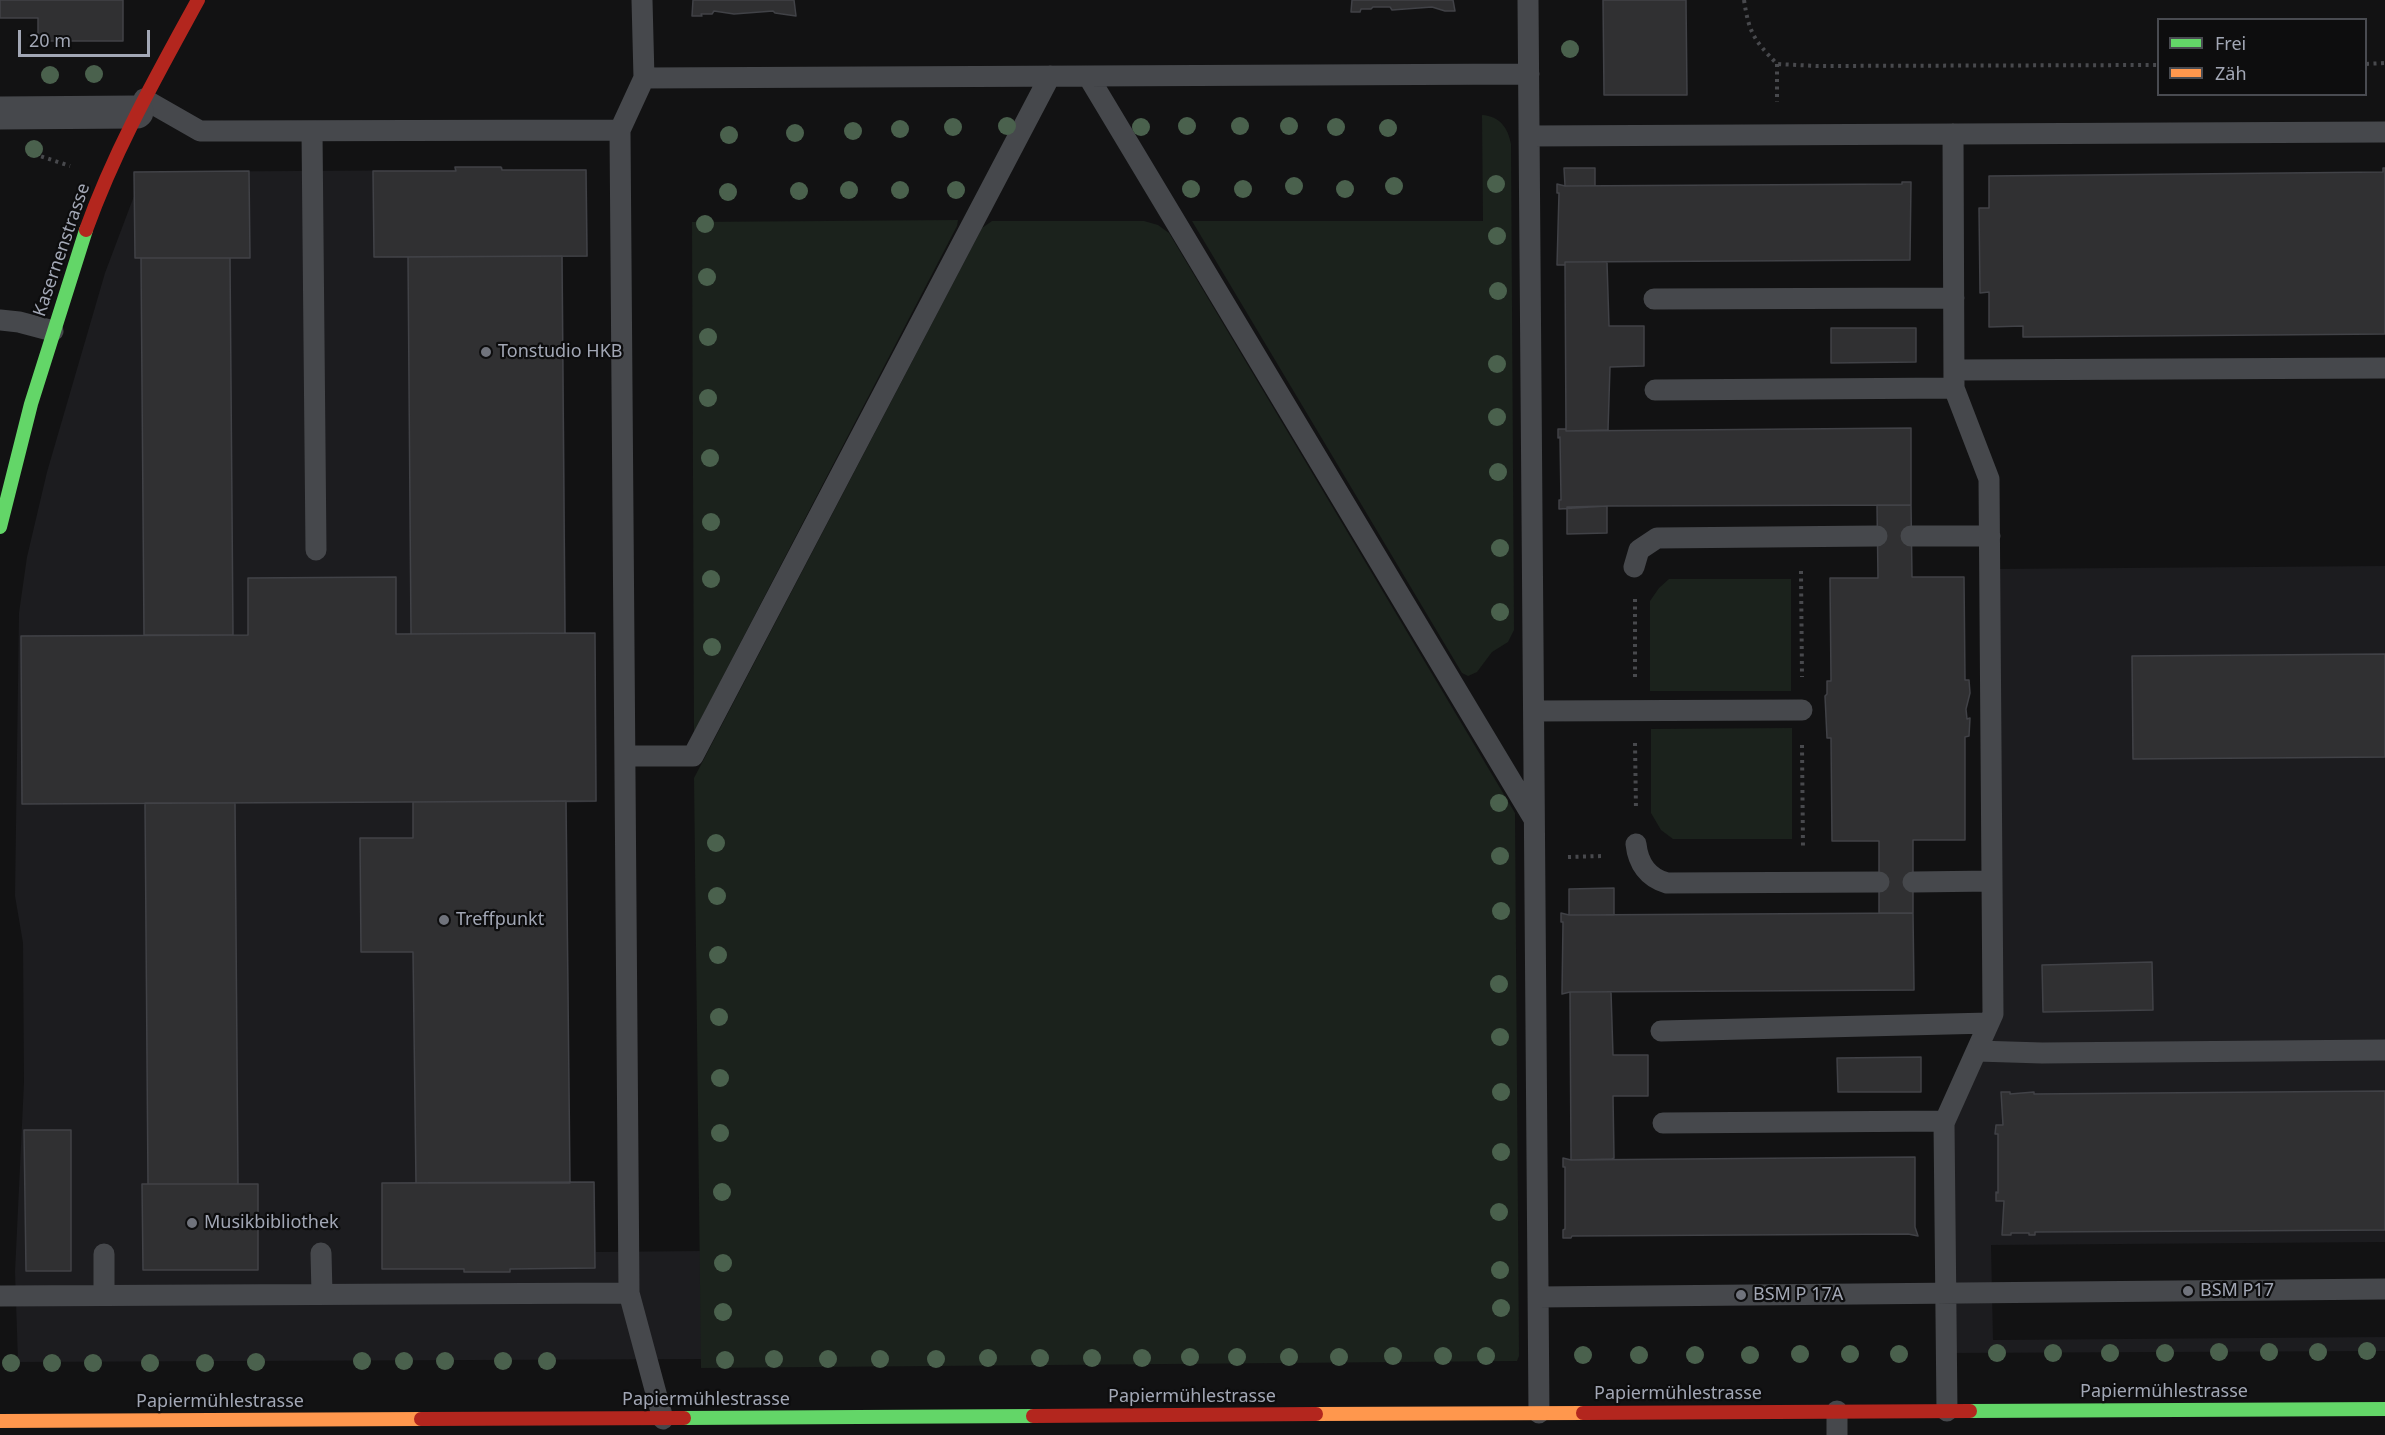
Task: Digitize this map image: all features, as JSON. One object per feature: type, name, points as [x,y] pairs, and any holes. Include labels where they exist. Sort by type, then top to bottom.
[{"type":"main road","name":"Kasernenstrasse","points":[[0,526],[15,463],[53,331],[96,201],[141,106],[198,0]]},
{"type":"main road","name":"Papiermühlestrasse","points":[[0,1421],[2385,1408]]},
{"type":"street","points":[[0,113],[141,106]]},
{"type":"lane","points":[[642,0],[644,78],[620,130],[629,1293],[663,1419]]},
{"type":"lane","points":[[1528,0],[1539,1413]]},
{"type":"lane","points":[[644,78],[1529,74]]},
{"type":"lane","points":[[625,756],[693,756],[1050,76]]},
{"type":"lane","points":[[1088,76],[1534,821]]},
{"type":"lane","points":[[141,106],[200,132],[620,130]]},
{"type":"lane","points":[[312,131],[315,550]]},
{"type":"lane","points":[[1529,136],[2385,132]]},
{"type":"lane","points":[[1947,1411],[1945,1121],[1993,1014],[1989,479],[1954,379],[1953,134]]},
{"type":"lane","points":[[1654,299],[1954,298]]},
{"type":"lane","points":[[0,320],[19,322],[53,331]]},
{"type":"lane","points":[[1655,390],[1954,379],[2385,368]]},
{"type":"lane","points":[[1634,567],[1639,550],[1657,538],[1877,536]]},
{"type":"lane","points":[[1911,536],[1990,536]]},
{"type":"lane","points":[[1534,711],[1802,710]]},
{"type":"lane","points":[[1637,850],[1650,876],[1667,883],[1879,882]]},
{"type":"lane","points":[[1913,882],[1992,881]]},
{"type":"lane","points":[[1661,1031],[1989,1023]]},
{"type":"lane","points":[[1977,1051],[2042,1053],[2385,1050]]},
{"type":"lane","points":[[1663,1123],[1945,1121]]},
{"type":"lane","points":[[321,1253],[322,1294]]},
{"type":"lane","points":[[104,1254],[104,1295]]},
{"type":"lane","points":[[1538,1298],[2385,1288]]},
{"type":"lane","points":[[0,1296],[629,1293]]},
{"type":"lane","points":[[1837,1411],[1837,1435]]},
{"type":"path","points":[[1744,0],[1747,20],[1755,41],[1777,64],[1816,66],[2157,65]]},
{"type":"path","points":[[2367,64],[2385,63]]},
{"type":"path","points":[[22,154],[34,154],[73,167]]},
{"type":"path","points":[[1535,857],[1637,850]]},
{"type":"shaded area","points":[[1482,115],[1494,118],[1502,124],[1511,144],[1514,630],[1508,642],[1492,652],[1477,672],[1468,676],[1462,673],[1192,221],[1483,221]]},
{"type":"shaded area","points":[[454,167],[503,167],[503,170],[587,169],[588,257],[563,257],[566,632],[595,633],[597,802],[567,803],[570,1181],[595,1182],[596,1252],[701,1251],[702,1359],[18,1362],[15,1272],[24,1082],[23,943],[15,896],[19,613],[27,557],[47,472],[105,273],[134,196],[134,172],[454,170]]},
{"type":"shaded area","points":[[958,220],[957,226],[694,732],[692,222]]},
{"type":"shaded area","points":[[992,221],[1144,221],[1158,225],[1169,233],[1515,813],[1519,1356],[1517,1361],[701,1368],[694,778],[982,228]]},
{"type":"shaded area","points":[[2385,566],[2385,1242],[1991,1245],[1993,1340],[2385,1337],[2385,1351],[1950,1353],[1947,1125],[1998,1009],[1992,569]]},
{"type":"shaded area","points":[[1669,579],[1791,579],[1791,691],[1650,691],[1650,601]]},
{"type":"shaded area","points":[[1792,728],[1792,839],[1673,839],[1661,830],[1651,813],[1651,729]]},
{"type":"building","points":[[0,0],[123,0],[123,41],[38,41],[38,18],[0,18]]},
{"type":"building","points":[[693,0],[794,0],[796,16],[773,11],[734,14],[714,11],[712,14],[692,16]]},
{"type":"building","points":[[1352,0],[1453,0],[1455,11],[1432,7],[1392,10],[1390,7],[1373,7],[1361,9],[1360,12],[1351,12]]},
{"type":"building","points":[[1603,0],[1686,0],[1687,95],[1604,95]]},
{"type":"building","points":[[455,167],[501,167],[502,170],[586,170],[587,256],[374,257],[373,171],[456,171]]},
{"type":"building","points":[[1564,168],[1595,168],[1595,186],[1565,186]]},
{"type":"building","points":[[2385,168],[2385,334],[2023,337],[2023,326],[1989,327],[1989,292],[1980,293],[1979,208],[1989,208],[1989,176],[2383,172]]},
{"type":"building","points":[[249,171],[250,258],[135,258],[134,172]]},
{"type":"building","points":[[1902,182],[1911,182],[1910,260],[1565,262],[1565,265],[1557,265],[1559,193],[1557,193],[1557,184],[1565,186],[1902,184]]},
{"type":"building","name":"Tonstudio HKB","points":[[562,256],[565,633],[411,634],[408,257]]},
{"type":"building","points":[[141,258],[230,258],[233,635],[144,635]]},
{"type":"building","points":[[1565,262],[1607,262],[1609,326],[1644,326],[1644,366],[1610,367],[1608,430],[1566,431]]},
{"type":"building","points":[[1831,328],[1916,328],[1916,362],[1831,363]]},
{"type":"building","points":[[1911,428],[1911,505],[1607,506],[1559,509],[1559,500],[1561,500],[1558,429],[1566,429],[1566,431]]},
{"type":"building","points":[[1877,505],[1911,505],[1912,577],[1964,577],[1965,680],[1969,680],[1970,693],[1966,709],[1967,719],[1970,718],[1969,736],[1965,737],[1965,840],[1913,840],[1913,913],[1879,913],[1879,841],[1832,841],[1831,738],[1827,738],[1825,696],[1827,681],[1831,681],[1830,578],[1878,578]]},
{"type":"building","points":[[1607,506],[1607,533],[1567,534],[1567,507]]},
{"type":"building","points":[[396,577],[396,634],[595,633],[596,801],[22,804],[21,636],[248,635],[248,578]]},
{"type":"building","points":[[2385,654],[2385,757],[2133,759],[2132,656]]},
{"type":"building","points":[[566,801],[570,1183],[416,1183],[413,952],[361,952],[360,838],[413,838],[413,802]]},
{"type":"building","points":[[145,803],[235,803],[238,1184],[148,1184]]},
{"type":"building","points":[[1614,888],[1614,915],[1569,915],[1569,889]]},
{"type":"building","points":[[1561,913],[1569,915],[1913,913],[1914,990],[1570,992],[1562,994],[1563,922],[1561,922]]},
{"type":"building","points":[[2152,962],[2153,1010],[2043,1012],[2042,965]]},
{"type":"building","points":[[1570,992],[1611,992],[1613,1055],[1648,1055],[1648,1096],[1613,1096],[1614,1158],[1612,1159],[1571,1160]]},
{"type":"building","points":[[1921,1057],[1921,1092],[1838,1092],[1837,1058]]},
{"type":"building","points":[[2385,1091],[2385,1230],[2035,1232],[2035,1235],[2011,1233],[2011,1235],[2002,1235],[2004,1201],[1996,1201],[1998,1134],[1995,1134],[1996,1125],[2003,1125],[2001,1092],[2010,1092],[2010,1094],[2034,1092],[2034,1094]]},
{"type":"building","points":[[24,1130],[71,1130],[71,1271],[26,1271]]},
{"type":"building","points":[[1915,1157],[1915,1227],[1918,1236],[1908,1234],[1572,1236],[1563,1238],[1565,1167],[1563,1167],[1563,1158],[1571,1160]]},
{"type":"building","points":[[594,1182],[595,1268],[510,1269],[510,1272],[464,1272],[464,1269],[382,1269],[382,1183]]},
{"type":"building","points":[[142,1184],[258,1184],[258,1270],[143,1270]]},
{"type":"traffic: fast","points":[[0,527],[31,404],[86,230]]},
{"type":"traffic: fast","points":[[1970,1411],[2385,1409]]},
{"type":"traffic: fast","points":[[684,1418],[1033,1416]]},
{"type":"traffic: slow","points":[[1316,1414],[1583,1413]]},
{"type":"traffic: slow","points":[[0,1421],[421,1419]]},
{"type":"traffic: jam","points":[[86,230],[123,141],[198,0]]},
{"type":"traffic: jam","points":[[1583,1413],[1970,1411]]},
{"type":"traffic: jam","points":[[1033,1416],[1316,1414]]},
{"type":"traffic: jam","points":[[421,1419],[684,1418]]},
{"type":"place","name":"Tonstudio HKB","points":[[486,352]]},
{"type":"place","name":"Treffpunkt","points":[[444,920]]},
{"type":"place","name":"Musikbibliothek","points":[[192,1223]]},
{"type":"place","name":"BSM P17","points":[[2188,1291]]},
{"type":"place","name":"BSM P 17A","points":[[1741,1295]]}]
